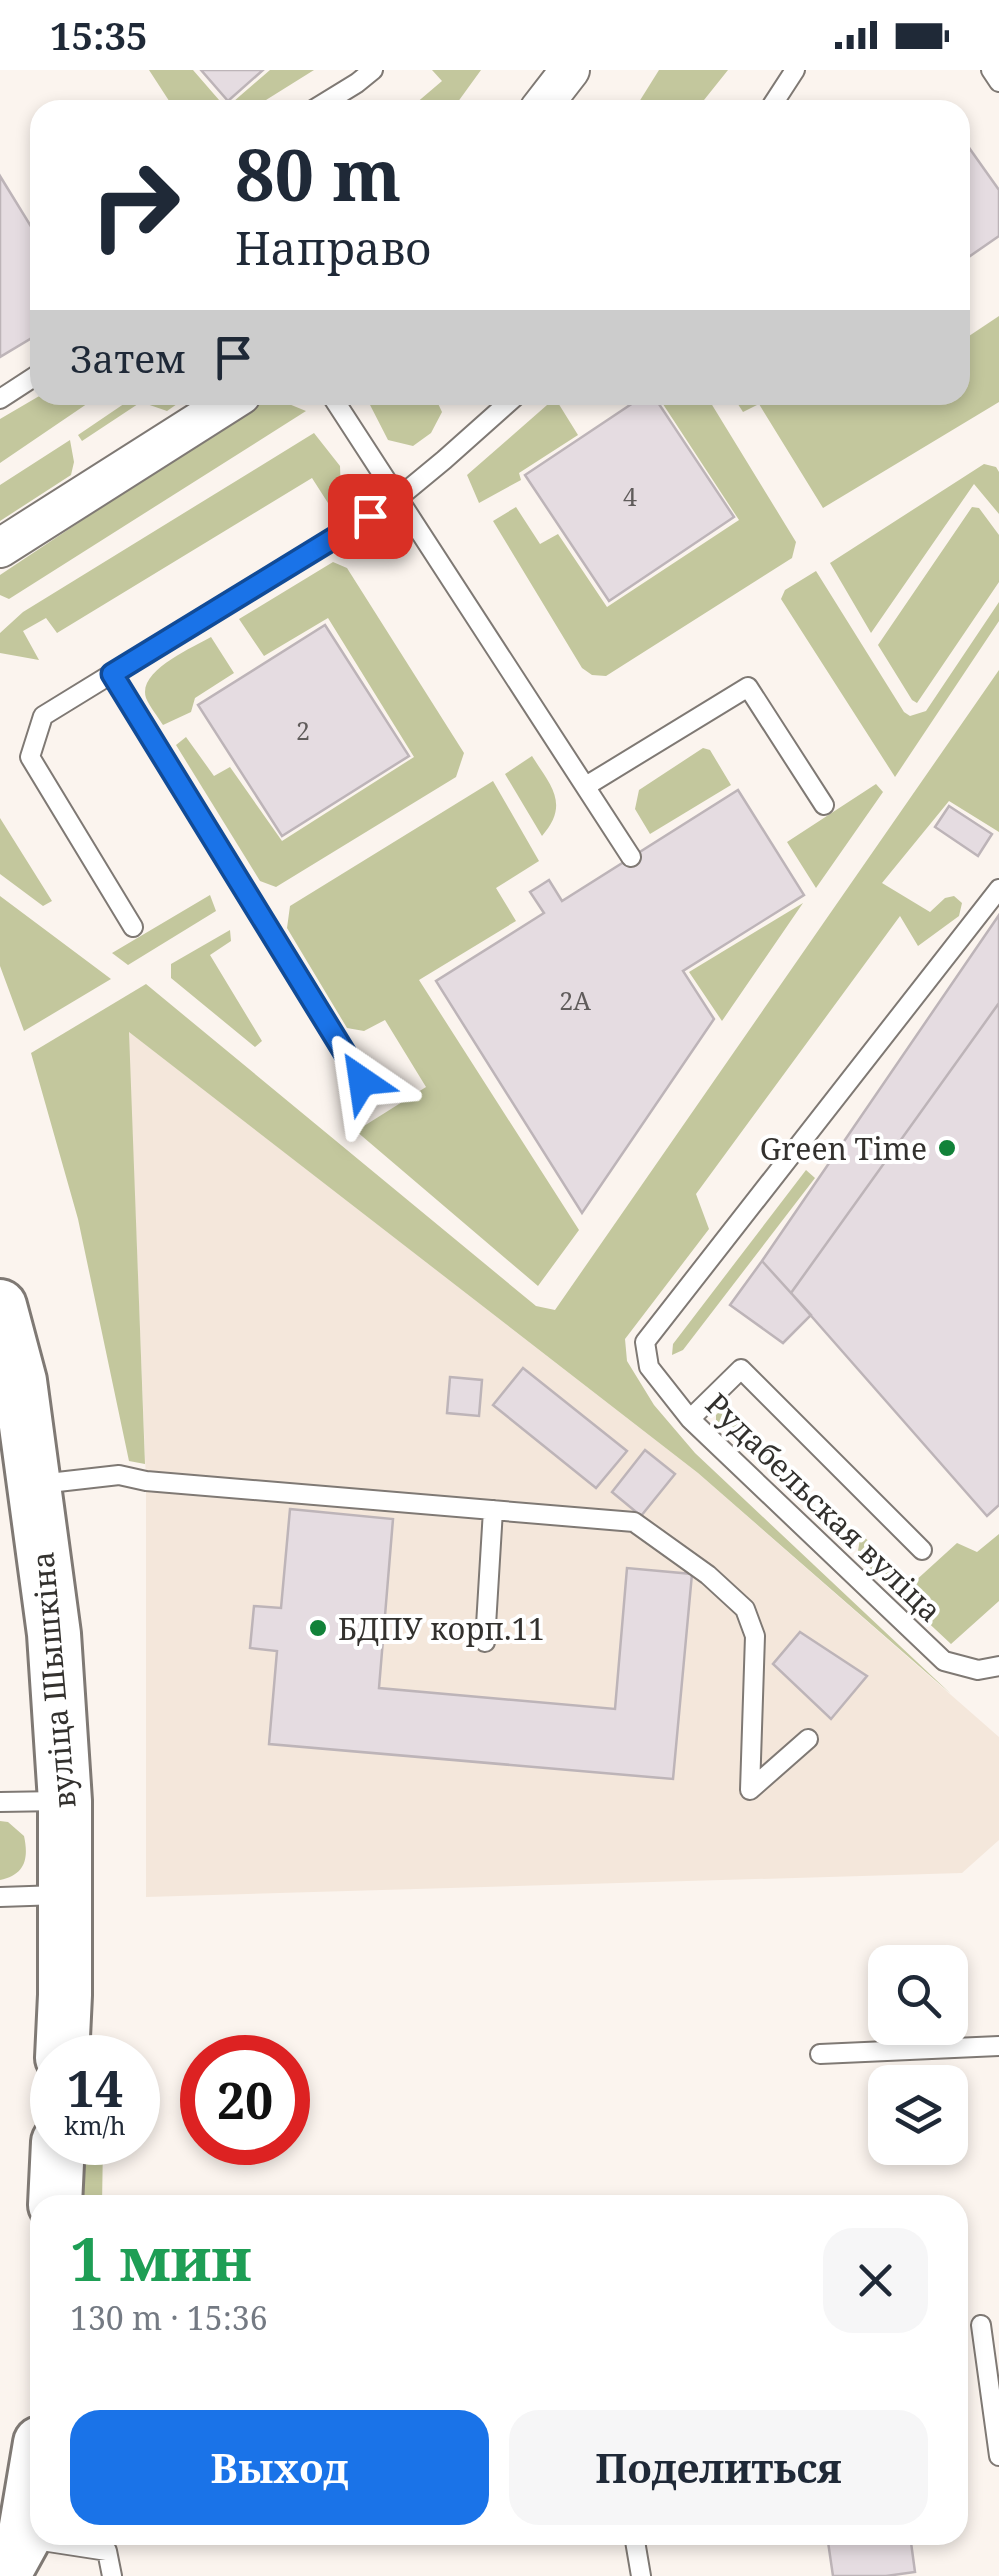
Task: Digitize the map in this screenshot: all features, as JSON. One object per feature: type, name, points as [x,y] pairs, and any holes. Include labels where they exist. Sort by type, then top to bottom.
[{"type":"main road","name":"вуліца Шышкіна","points":[[0,1306],[20,1381],[54,1634],[65,1800],[63,2035]]},
{"type":"main road","points":[[55,2195],[57,2165]]},
{"type":"main road","points":[[13,2557],[30,2485]]},
{"type":"street","points":[[547,100],[570,70]]},
{"type":"street","points":[[0,548],[225,405]]},
{"type":"lane","points":[[330,100],[373,70]]},
{"type":"lane","points":[[775,100],[794,70]]},
{"type":"lane","points":[[991,70],[999,82]]},
{"type":"lane","points":[[0,399],[30,380]]},
{"type":"lane","points":[[338,405],[631,858]]},
{"type":"lane","points":[[134,928],[30,757],[43,716],[398,498],[506,405]]},
{"type":"lane","points":[[112,674],[362,1081]]},
{"type":"lane","points":[[586,786],[748,686],[824,805]]},
{"type":"lane","name":"Рудабельская вуліца","points":[[999,889],[645,1342],[649,1368],[690,1420],[944,1660],[978,1670],[999,1666]]},
{"type":"lane","points":[[690,1420],[742,1368],[922,1550]]},
{"type":"lane","points":[[34,1484],[119,1475],[146,1481],[634,1522],[708,1574],[745,1608],[755,1636],[750,1790],[808,1739]]},
{"type":"lane","points":[[485,1642],[494,1510]]},
{"type":"lane","points":[[0,1802],[65,1800]]},
{"type":"lane","points":[[0,1897],[65,1895]]},
{"type":"lane","points":[[820,2054],[999,2046]]},
{"type":"lane","points":[[981,2325],[999,2456]]},
{"type":"lane","points":[[636,2545],[641,2576]]},
{"type":"lane","points":[[13,2557],[106,2551],[112,2576]]},
{"type":"shaded area","points":[[128,1031],[698,1473],[999,1737],[999,1840],[962,1873],[146,1897],[146,1481]]},
{"type":"green space","points":[[149,70],[193,70],[219,100],[168,100]]},
{"type":"green space","points":[[270,70],[314,70],[266,100],[235,100]]},
{"type":"green space","points":[[432,70],[481,70],[459,100],[420,100],[442,81]]},
{"type":"green space","points":[[659,70],[728,70],[704,100],[640,100]]},
{"type":"green space","points":[[999,316],[999,402],[823,508],[760,405],[970,405],[970,335]]},
{"type":"green space","points":[[30,401],[30,405],[85,405],[0,463],[0,419]]},
{"type":"green space","points":[[122,405],[136,405],[82,441],[78,435]]},
{"type":"green space","points":[[150,405],[176,405],[167,411]]},
{"type":"green space","points":[[255,405],[291,405],[306,411],[9,599],[0,595],[0,575]]},
{"type":"green space","points":[[370,405],[439,405],[442,412],[431,433],[413,446],[388,440]]},
{"type":"green space","points":[[547,405],[559,405],[578,435],[519,473],[521,480],[479,503],[467,475]]},
{"type":"green space","points":[[664,405],[712,405],[796,542],[792,558],[606,676],[592,675],[582,668],[493,521],[516,507],[540,544],[558,534],[607,607],[739,520]]},
{"type":"green space","points":[[738,405],[757,405],[743,412]]},
{"type":"green space","points":[[314,433],[340,466],[341,494],[328,503],[312,478],[57,633],[46,618],[23,631],[39,660],[0,653],[0,633],[23,612]]},
{"type":"green space","points":[[70,440],[74,462],[71,475],[0,521],[0,485]]},
{"type":"green space","points":[[984,464],[999,472],[999,514],[974,484],[871,633],[830,563]]},
{"type":"green space","points":[[972,507],[979,508],[999,535],[999,582],[917,703],[878,645]]},
{"type":"green space","points":[[333,562],[347,568],[464,753],[456,777],[276,887],[260,881],[176,745],[186,737],[214,776],[230,767],[282,841],[414,757],[328,618],[264,656],[239,619]]},
{"type":"green space","points":[[816,571],[910,716],[926,711],[999,602],[999,621],[895,777],[781,599],[785,590]]},
{"type":"green space","points":[[211,637],[234,673],[195,698],[191,712],[163,725],[146,698],[145,688],[168,662]]},
{"type":"green space","points":[[999,670],[999,832],[949,801],[882,883],[930,912],[945,898],[954,896],[962,903],[959,916],[918,946],[900,916],[696,1194],[709,1229],[625,1339],[627,1361],[654,1405],[695,1453],[951,1694],[698,1473],[129,1032],[145,1464],[129,1461],[78,1219],[31,1053],[146,984],[536,1306],[555,1310]]},
{"type":"green space","points":[[703,748],[710,750],[731,785],[650,834],[635,809],[639,790]]},
{"type":"green space","points":[[532,756],[555,795],[555,814],[542,836],[505,774]]},
{"type":"green space","points":[[493,781],[539,861],[496,888],[516,921],[419,980],[579,1230],[538,1286],[356,1131],[426,1087],[385,1020],[364,1031],[347,1028],[287,928],[290,906]]},
{"type":"green space","points":[[876,784],[883,792],[816,888],[787,842]]},
{"type":"green space","points":[[0,818],[52,901],[43,906],[0,874]]},
{"type":"green space","points":[[210,895],[216,911],[128,965],[112,953]]},
{"type":"green space","points":[[0,896],[111,979],[24,1031],[0,966]]},
{"type":"green space","points":[[803,903],[722,1021],[689,972]]},
{"type":"green space","points":[[230,930],[231,941],[210,955],[262,1041],[255,1047],[171,978],[171,964]]},
{"type":"green space","points":[[806,1170],[815,1178],[683,1350],[672,1355],[673,1344]]},
{"type":"green space","points":[[720,1411],[727,1412],[785,1471],[778,1478],[716,1420]]},
{"type":"green space","points":[[861,1534],[913,1583],[957,1543],[977,1552],[999,1534],[999,1601],[951,1644],[857,1556]]},
{"type":"green space","points":[[0,1821],[8,1822],[24,1836],[26,1852],[20,1870],[0,1880]]},
{"type":"green space","points":[[85,2165],[103,2165],[102,2195],[83,2195]]},
{"type":"building","points":[[201,70],[263,70],[229,100]]},
{"type":"building","points":[[970,149],[999,190],[999,236],[970,256]]},
{"type":"building","points":[[0,176],[30,225],[30,339],[0,357]]},
{"type":"building","points":[[630,405],[660,405],[734,517],[609,601],[525,475]]},
{"type":"building","points":[[325,625],[409,756],[282,836],[198,705]]},
{"type":"building","points":[[738,790],[804,895],[683,971],[714,1019],[582,1213],[436,981],[544,913],[530,892],[549,880],[562,901]]},
{"type":"building","points":[[949,806],[992,834],[978,856],[935,827]]},
{"type":"building","points":[[999,915],[999,1003],[791,1293],[762,1261]]},
{"type":"building","name":"Green Time","points":[[999,1003],[999,1505],[987,1516],[791,1293]]},
{"type":"building","points":[[762,1261],[811,1315],[783,1343],[730,1305]]},
{"type":"building","points":[[523,1368],[627,1451],[596,1488],[493,1405]]},
{"type":"building","points":[[450,1377],[482,1380],[479,1416],[447,1413]]},
{"type":"building","points":[[645,1450],[675,1474],[641,1516],[612,1492]]},
{"type":"building","name":"БДПУ корп.11","points":[[290,1509],[393,1519],[379,1688],[615,1709],[627,1568],[692,1574],[673,1779],[269,1744],[277,1651],[250,1648],[254,1606],[281,1608]]},
{"type":"building","points":[[800,1632],[867,1676],[831,1719],[773,1664]]},
{"type":"building","points":[[828,2545],[911,2545],[915,2572],[833,2576]]},
{"type":"place","name":"Green Time","points":[[947,1148]]},
{"type":"place","name":"БДПУ корп.11","points":[[318,1628]]},
{"type":"route","points":[[362,1081],[112,674],[370,516]]}]
